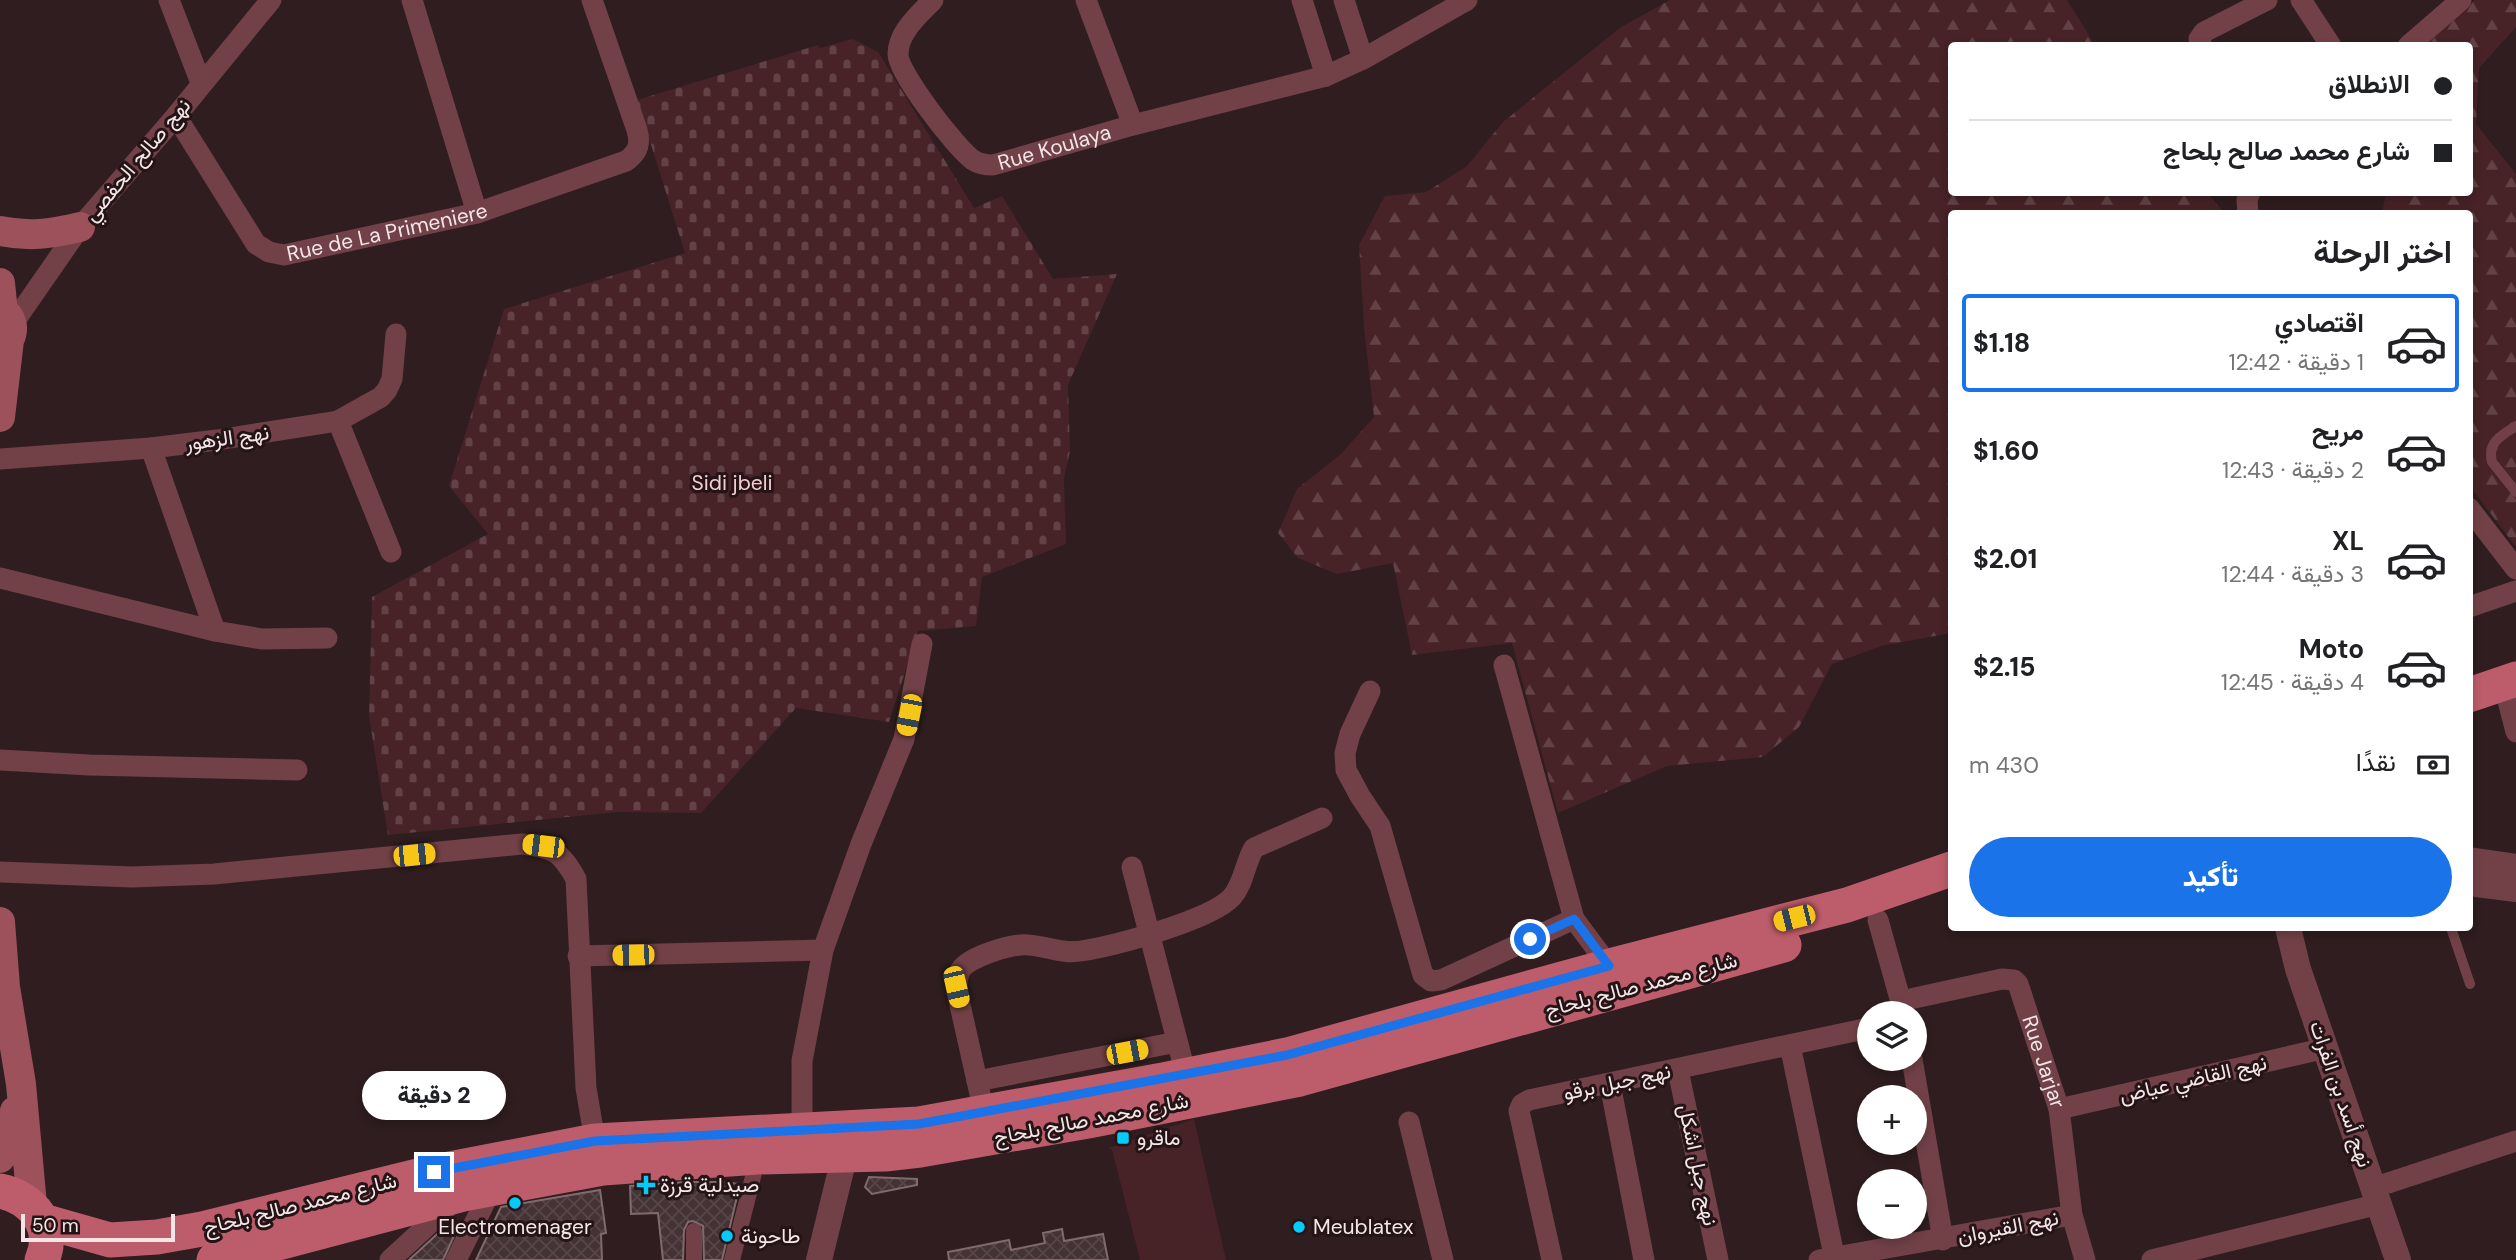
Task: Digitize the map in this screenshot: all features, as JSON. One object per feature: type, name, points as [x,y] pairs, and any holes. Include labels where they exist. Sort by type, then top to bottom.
[{"type":"main road","points":[[0,230],[38,235],[80,227]]},
{"type":"main road","points":[[0,417],[4,319]]},
{"type":"main road","points":[[2473,696],[2514,702]]},
{"type":"main road","points":[[2473,713],[2514,702]]},
{"type":"main road","name":"شارع محمد صالح بلحاج","points":[[214,1260],[477,1191],[603,1168],[758,1157],[920,1150],[1173,1086],[1609,966],[1847,905],[1948,870]]},
{"type":"main road","name":"شارع محمد صالح بلحاج","points":[[0,1191],[15,1194],[37,1213],[110,1240],[157,1237],[202,1229],[447,1169],[595,1141],[891,1127],[981,1097],[1300,1079],[1878,920],[1948,891]]},
{"type":"main road","points":[[0,922],[5,987],[21,1084],[37,1213],[46,1237],[42,1260]]},
{"type":"main road","points":[[0,1158],[6,1148],[21,1084]]},
{"type":"street","points":[[169,0],[201,83]]},
{"type":"street","name":"نهج صالح الحفصي","points":[[4,319],[271,0]]},
{"type":"street","points":[[412,0],[477,213]]},
{"type":"street","name":"Rue de La Primeniere","points":[[176,116],[256,244],[268,252],[284,255],[477,213],[633,157],[638,146],[637,130],[592,0]]},
{"type":"street","name":"Rue Koulaya","points":[[933,0],[906,30],[898,49],[899,64],[908,81],[966,155],[974,161],[993,165],[1133,125],[1326,76],[1363,59],[1467,0]]},
{"type":"street","points":[[1086,0],[1133,125]]},
{"type":"street","points":[[1302,0],[1326,76]]},
{"type":"street","points":[[1344,0],[1363,59]]},
{"type":"street","points":[[2200,42],[2199,39],[2204,32],[2267,0]]},
{"type":"street","points":[[2301,0],[2328,42]]},
{"type":"street","points":[[2413,42],[2461,0]]},
{"type":"street","name":"نهج الزهور","points":[[0,458],[151,448],[338,421],[381,397],[387,390],[392,379],[396,334]]},
{"type":"street","points":[[338,421],[391,552]]},
{"type":"street","points":[[151,448],[215,631]]},
{"type":"street","points":[[2473,513],[2516,569]]},
{"type":"street","points":[[0,578],[215,631],[262,639],[327,638]]},
{"type":"street","points":[[2473,606],[2516,591]]},
{"type":"street","points":[[802,1130],[802,1061],[824,950],[861,844],[904,739],[922,644]]},
{"type":"street","points":[[1504,665],[1574,919],[1609,966]]},
{"type":"street","points":[[1370,691],[1350,734],[1345,753],[1346,770],[1384,836],[1423,975],[1431,981],[1441,980],[1574,919]]},
{"type":"street","points":[[0,760],[297,770]]},
{"type":"street","points":[[1177,1042],[981,1097],[956,987],[960,970],[970,961],[1013,945],[1030,944],[1061,952],[1080,952],[1150,935],[1219,908],[1233,896],[1241,883],[1248,858],[1254,848],[1322,818]]},
{"type":"street","points":[[0,872],[132,877],[214,874],[522,844],[543,846],[564,857],[576,879],[586,1088],[595,1141]]},
{"type":"street","points":[[2473,861],[2516,867]]},
{"type":"street","points":[[1132,867],[1177,1042],[1173,1086]]},
{"type":"street","points":[[2473,884],[2516,889]]},
{"type":"street","points":[[1878,920],[1901,1001]]},
{"type":"street","name":"نهج أسد بن الفرات","points":[[2289,931],[2298,969],[2398,1260]]},
{"type":"street","points":[[578,956],[824,950]]},
{"type":"street","name":"Rue Jarjar","points":[[1924,1001],[2002,979],[2014,980],[2018,984],[2059,1110],[2073,1215],[2085,1260]]},
{"type":"street","name":"نهج جبل برقو","points":[[1552,1260],[1519,1111],[1522,1104],[1529,1100],[1857,1031]]},
{"type":"street","points":[[1790,1045],[1830,1259]]},
{"type":"street","name":"نهج القاضي عياض","points":[[2059,1110],[2326,1048]]},
{"type":"street","name":"نهج جبل اشكل","points":[[1678,1070],[1718,1260]]},
{"type":"street","points":[[1914,1071],[1943,1240]]},
{"type":"street","points":[[1610,1084],[1644,1260]]},
{"type":"street","points":[[1409,1122],[1443,1260]]},
{"type":"street","points":[[2152,1260],[2376,1196],[2516,1141]]},
{"type":"street","points":[[819,1260],[845,1154]]},
{"type":"street","points":[[732,1260],[758,1157]]},
{"type":"street","points":[[390,1260],[477,1191]]},
{"type":"street","points":[[456,1260],[477,1191]]},
{"type":"street","name":"نهج القيروان","points":[[1830,1259],[2073,1215]]},
{"type":"street","points":[[694,1231],[694,1260]]},
{"type":"lane","points":[[2516,426],[2493,443],[2491,456],[2492,462],[2516,492]]},
{"type":"lane","points":[[2452,931],[2470,984]]},
{"type":"green space","points":[[1670,0],[2067,0],[2093,42],[1948,42],[1948,196],[2210,196],[2222,210],[1948,210],[1948,634],[1881,646],[1832,664],[1799,727],[1763,757],[1667,766],[1558,813],[1512,643],[1412,655],[1393,563],[1337,574],[1298,558],[1278,533],[1297,489],[1341,454],[1374,417],[1364,327],[1359,245],[1385,196],[1426,192],[1467,166],[1503,122],[1621,27]]},
{"type":"green space","points":[[2475,0],[2516,0],[2516,27],[2479,68],[2476,124],[2516,174],[2516,547],[2473,490],[2473,210],[2383,210],[2385,196],[2473,196],[2473,42],[2426,42]]},
{"type":"green space","name":"Sidi jbeli","points":[[853,39],[878,52],[974,208],[1002,196],[1053,279],[1117,274],[1068,385],[1070,451],[1064,479],[1066,544],[982,577],[976,626],[918,631],[889,722],[796,708],[701,813],[617,812],[388,835],[369,716],[372,597],[488,534],[449,486],[504,309],[685,253],[637,100],[818,45],[820,48]]},
{"type":"green space","points":[[1194,1119],[1226,1260],[1140,1260],[1112,1150],[1109,1148]]},
{"type":"building","points":[[869,1177],[917,1179],[917,1185],[872,1194],[865,1187]]},
{"type":"building","points":[[686,1182],[740,1184],[722,1260],[704,1260],[703,1226],[693,1221],[688,1222],[684,1230],[683,1260],[663,1260],[658,1213],[631,1214],[630,1186]]},
{"type":"building","points":[[600,1190],[606,1233],[601,1234],[602,1260],[476,1260],[501,1207]]},
{"type":"building","points":[[447,1225],[454,1236],[443,1260],[409,1260]]},
{"type":"building","points":[[1062,1229],[1064,1241],[1103,1234],[1108,1260],[949,1260],[948,1252],[1009,1240],[1011,1250],[1045,1243],[1043,1233]]},
{"type":"place","name":"ماقرو","points":[[1123,1138]]},
{"type":"place","name":"صيدلية قرزة","points":[[646,1185]]},
{"type":"place","name":"Electromenager","points":[[515,1203]]},
{"type":"place","name":"Meublatex","points":[[1299,1227]]},
{"type":"place","name":"طاحونة","points":[[727,1236]]},
{"type":"route","points":[[434,1172],[595,1141],[919,1124],[1287,1055],[1609,966],[1574,919],[1530,939]]}]
